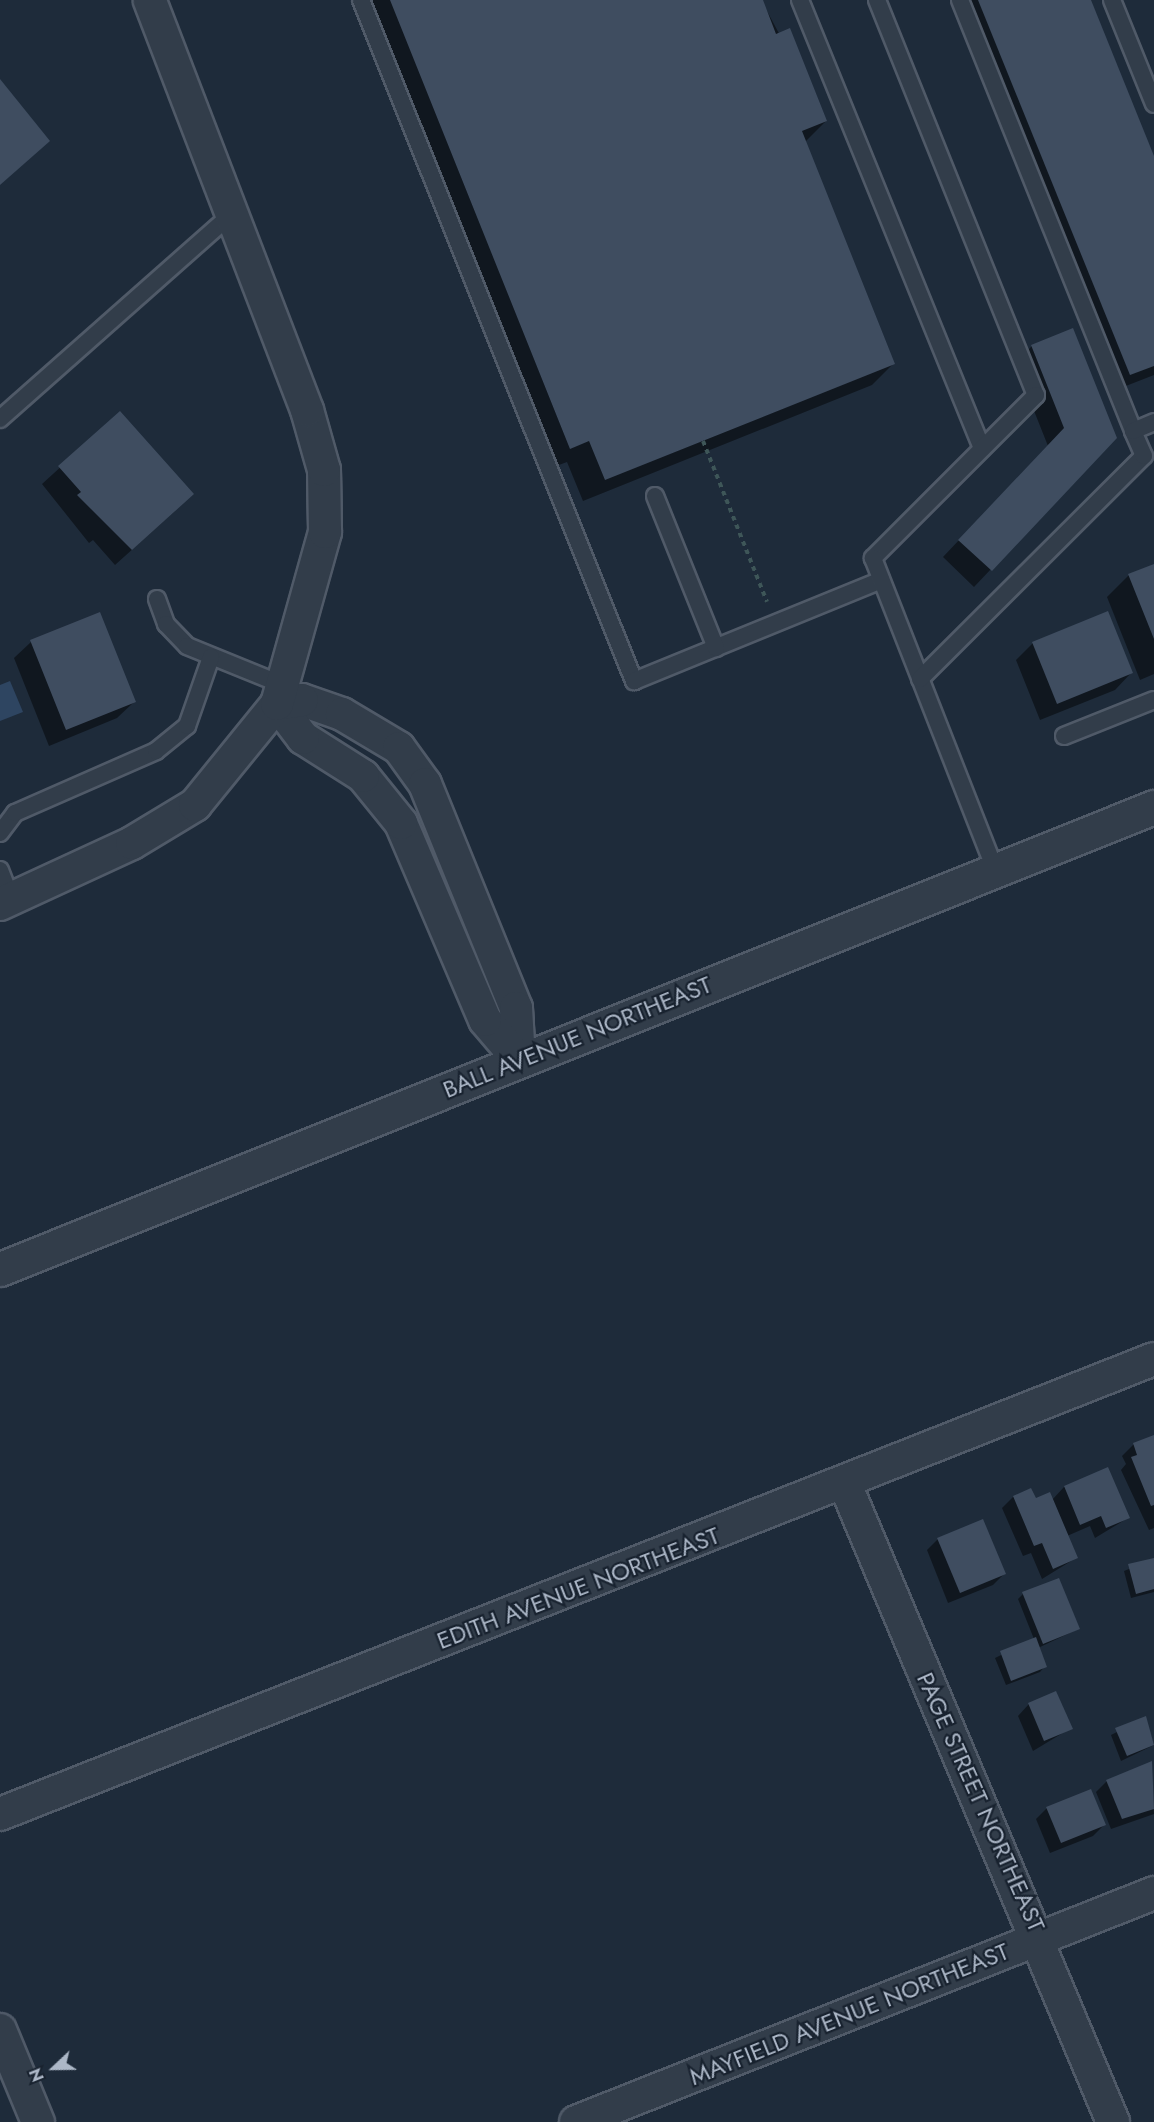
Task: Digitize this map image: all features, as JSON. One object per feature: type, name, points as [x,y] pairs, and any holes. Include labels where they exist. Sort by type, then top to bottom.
[{"type":"street","points":[[6,902],[132,843],[195,805],[280,694],[325,532],[324,470],[287,351],[150,0]]},
{"type":"street","points":[[280,694],[342,714],[399,748],[425,784],[516,1008],[519,1060]]},
{"type":"street","points":[[280,694],[303,738],[363,776],[400,823],[485,1020],[519,1060]]},
{"type":"street","name":"BALL AVENUE NORTHEAST","points":[[0,1269],[1154,807]]},
{"type":"street","name":"EDITH AVENUE NORTHEAST","points":[[0,1814],[845,1484],[1154,1359]]},
{"type":"street","name":"PAGE STREET NORTHEAST","points":[[845,1484],[1041,1938],[1113,2122]]},
{"type":"street","name":"MAYFIELD AVENUE NORTHEAST","points":[[576,2122],[1154,1893]]},
{"type":"street","points":[[0,2030],[38,2122]]},
{"type":"lane","points":[[361,0],[634,681],[881,580]]},
{"type":"lane","points":[[800,0],[982,449]]},
{"type":"lane","points":[[878,0],[1036,395],[873,558],[995,870]]},
{"type":"lane","points":[[920,679],[1144,456],[960,0]]},
{"type":"lane","points":[[1112,0],[1154,104]]},
{"type":"lane","points":[[0,419],[233,213]]},
{"type":"lane","points":[[1134,431],[1154,422]]},
{"type":"lane","points":[[655,496],[716,648]]},
{"type":"lane","points":[[157,599],[166,624],[187,646],[280,694]]},
{"type":"lane","points":[[0,833],[15,813],[156,751],[187,726],[211,657]]},
{"type":"lane","points":[[1064,736],[1154,700]]},
{"type":"lane","points":[[0,870],[6,902]]},
{"type":"path","points":[[703,441],[775,623]]},
{"type":"water","points":[[10,681],[23,712],[0,721],[0,685]]},
{"type":"building","points":[[390,0],[763,0],[776,34],[790,28],[827,121],[802,131],[895,364],[605,480],[589,441],[570,449]]},
{"type":"building","points":[[978,0],[1091,0],[1154,156],[1154,366],[1130,375]]},
{"type":"building","points":[[0,79],[50,141],[0,185]]},
{"type":"building","points":[[1073,328],[1117,438],[992,571],[958,540],[1064,428],[1031,345]]},
{"type":"building","points":[[120,411],[194,494],[132,550],[77,495],[81,492],[58,466]]},
{"type":"building","points":[[1154,564],[1154,639],[1128,574]]},
{"type":"building","points":[[1108,611],[1133,673],[1057,704],[1032,642]]},
{"type":"building","points":[[100,612],[136,702],[66,730],[30,640]]},
{"type":"building","points":[[1154,1435],[1154,1505],[1151,1506],[1131,1457],[1137,1455],[1133,1443]]},
{"type":"building","points":[[1108,1467],[1130,1518],[1106,1528],[1101,1516],[1080,1525],[1064,1486]]},
{"type":"building","points":[[1031,1488],[1036,1498],[1050,1492],[1078,1558],[1053,1569],[1042,1543],[1034,1546],[1013,1496]]},
{"type":"building","points":[[983,1519],[1006,1574],[960,1593],[937,1538]]},
{"type":"building","points":[[1154,1558],[1154,1589],[1136,1594],[1128,1564]]},
{"type":"building","points":[[1059,1578],[1080,1629],[1043,1644],[1022,1592]]},
{"type":"building","points":[[1036,1637],[1047,1667],[1011,1681],[1000,1651]]},
{"type":"building","points":[[1056,1691],[1073,1729],[1044,1741],[1028,1703]]},
{"type":"building","points":[[1146,1716],[1154,1745],[1127,1756],[1115,1728]]},
{"type":"building","points":[[1152,1761],[1154,1809],[1122,1819],[1106,1780]]},
{"type":"building","points":[[1091,1789],[1106,1825],[1061,1843],[1046,1807]]}]
